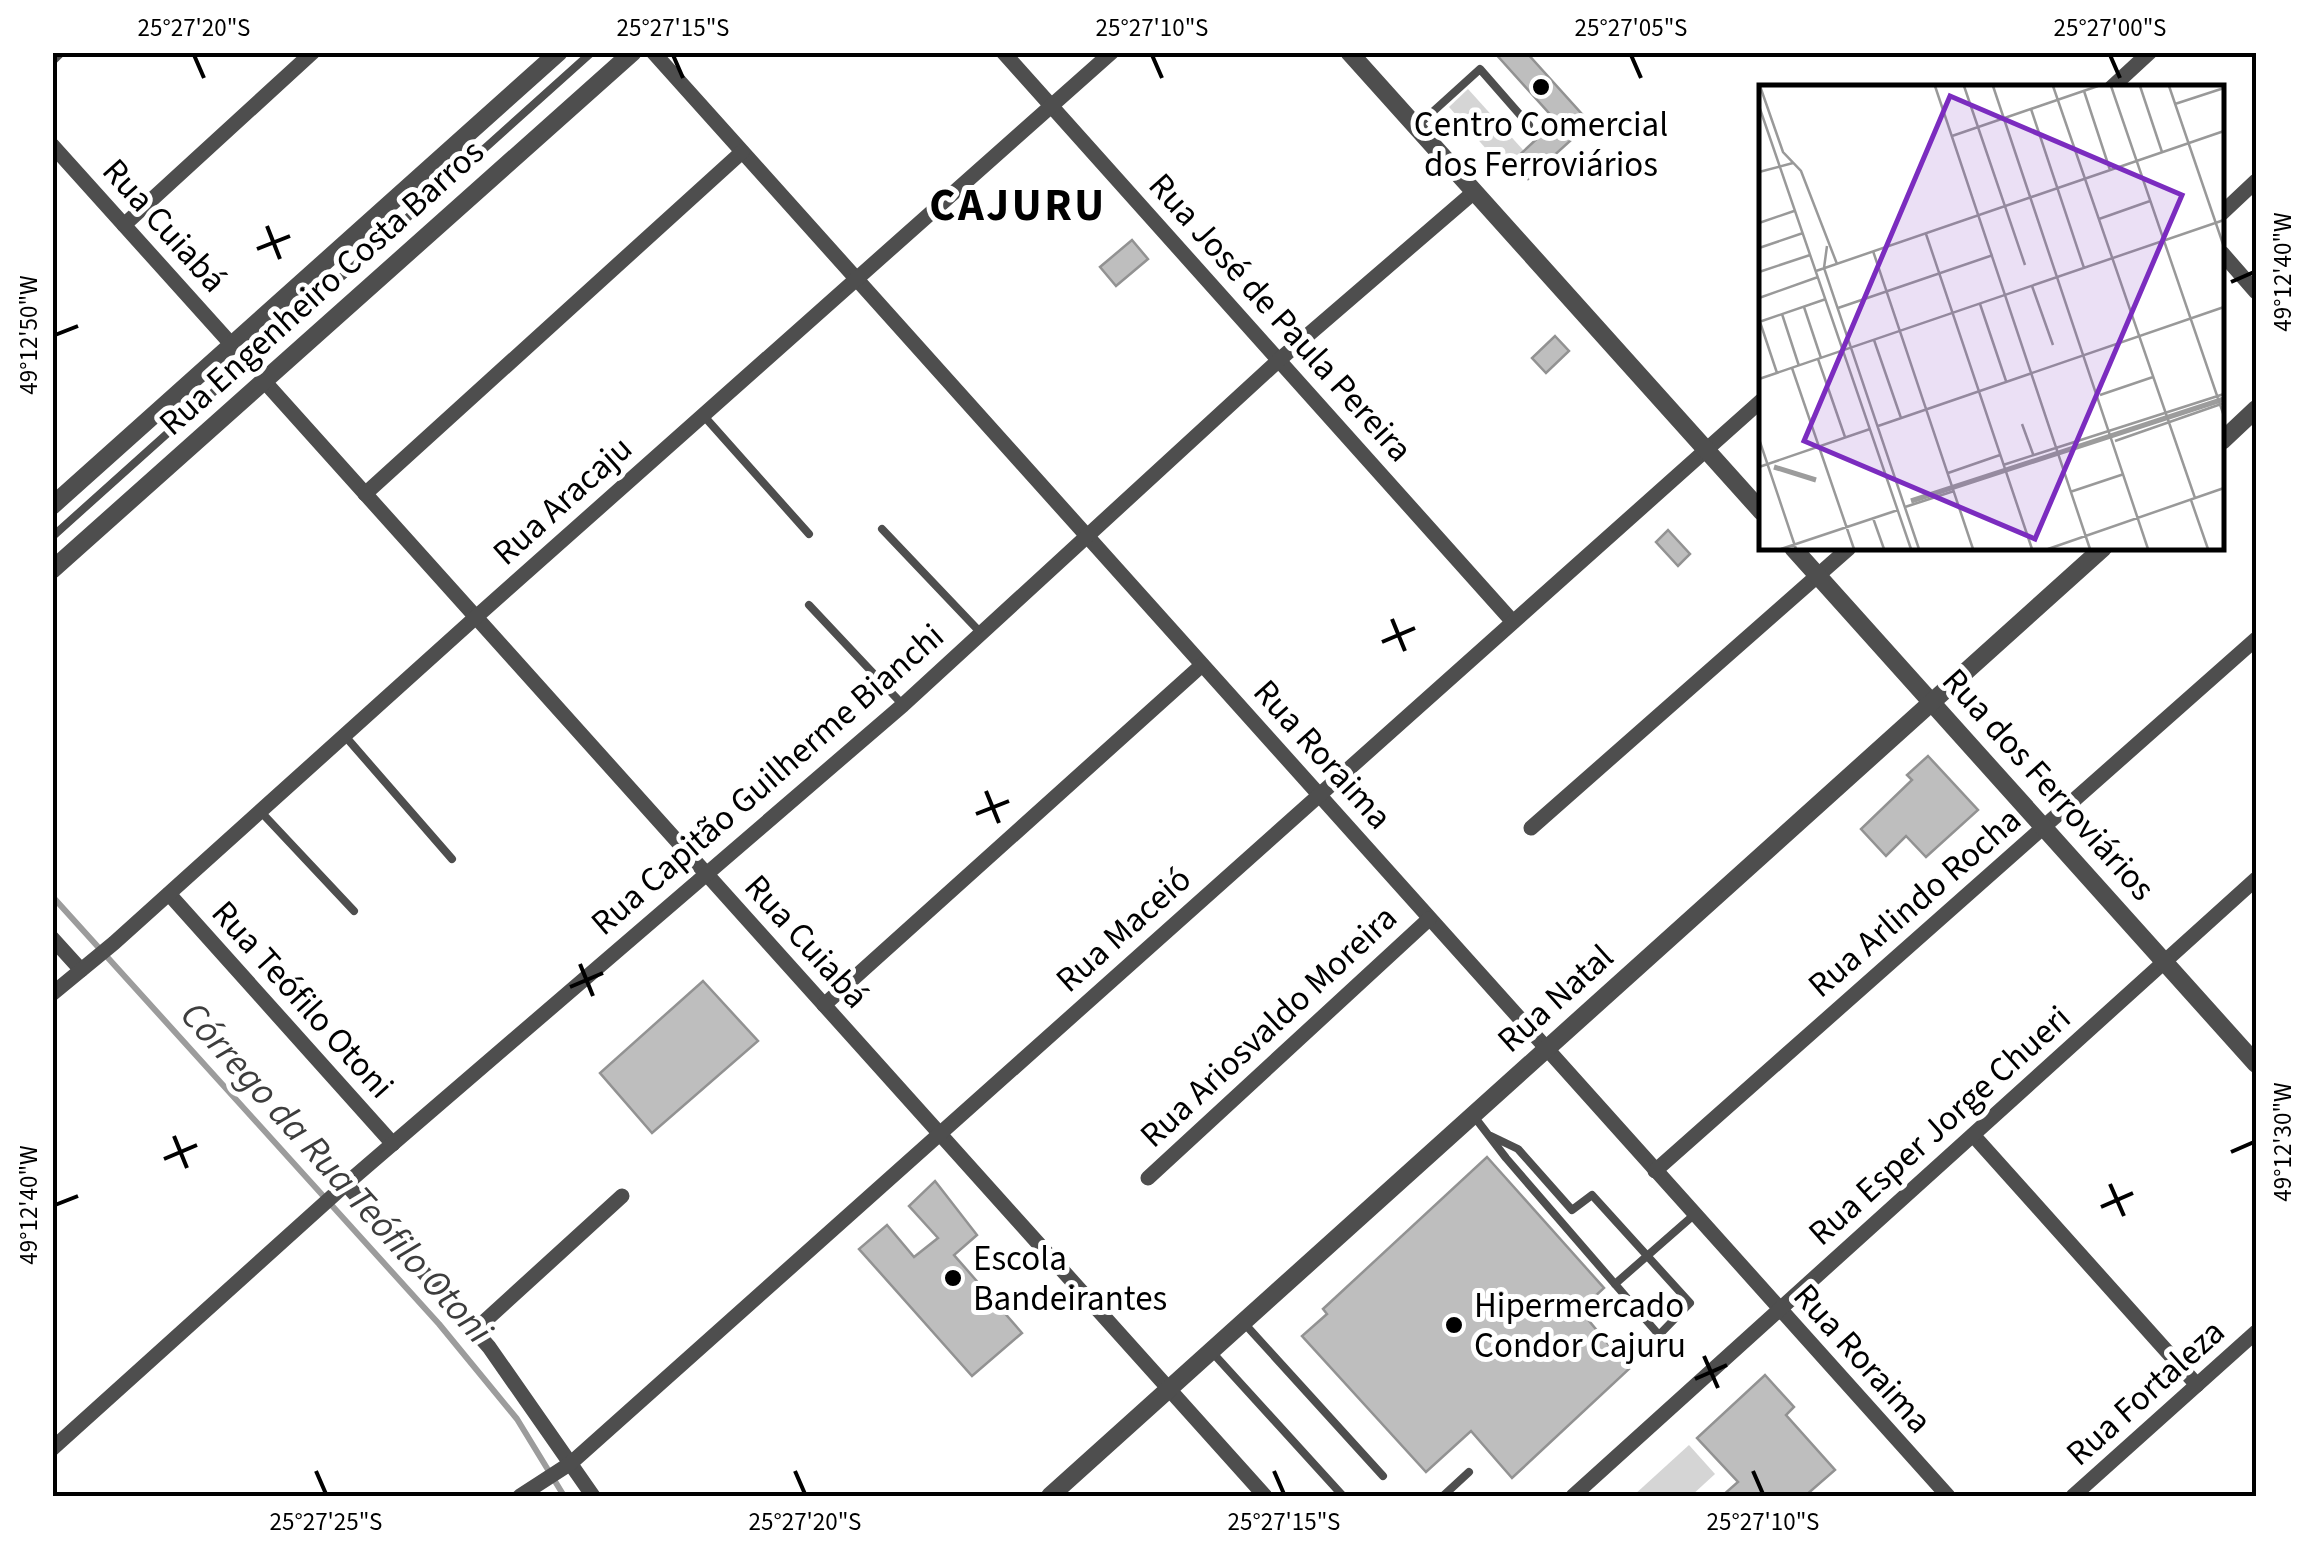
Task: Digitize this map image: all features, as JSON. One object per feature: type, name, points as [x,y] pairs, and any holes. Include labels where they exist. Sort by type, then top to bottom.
[{"type":"street","points":[[124,225],[313,52]]},
{"type":"street","name":"Rua Engenheiro Costa Barros","points":[[52,506],[558,52]]},
{"type":"street","name":"Rua Engenheiro Costa Barros","points":[[52,570],[633,52]]},
{"type":"street","name":"Rua Roraima","points":[[653,52],[1948,1496]]},
{"type":"street","name":"Rua José de Paula Pereira","points":[[1004,52],[1513,622]]},
{"type":"street","name":"Rua Aracaju","points":[[52,994],[114,943],[1112,52]]},
{"type":"street","points":[[1349,52],[1759,509]]},
{"type":"street","points":[[2114,85],[2150,52]]},
{"type":"street","name":"Rua Cuiabá","points":[[52,145],[232,346]]},
{"type":"street","points":[[365,494],[742,152]]},
{"type":"street","points":[[2224,211],[2256,181]]},
{"type":"street","name":"Rua Capitão Guilherme Bianchi","points":[[52,1449],[393,1144],[902,705],[1279,360],[1474,192]]},
{"type":"street","points":[[2224,255],[2256,292]]},
{"type":"street","name":"Rua Cuiabá","points":[[264,381],[1265,1496]]},
{"type":"street","name":"Rua Maceió","points":[[520,1496],[571,1463],[1759,403]]},
{"type":"street","points":[[2224,438],[2256,409]]},
{"type":"street","name":"Rua dos Ferroviários","points":[[1795,550],[2256,1064]]},
{"type":"street","points":[[1532,828],[1847,550]]},
{"type":"street","name":"Rua Natal","points":[[1050,1496],[2101,550]]},
{"type":"street","name":"Rua Arlindo Rocha","points":[[1655,1170],[2256,639]]},
{"type":"street","points":[[824,1005],[1202,665]]},
{"type":"street","name":"Rua Esper Jorge Chueri","points":[[1572,1496],[2256,880]]},
{"type":"street","name":"Rua Teófilo Otoni","points":[[169,894],[393,1144]]},
{"type":"street","name":"Rua Ariosvaldo Moreira","points":[[1148,1178],[1429,918]]},
{"type":"street","points":[[52,938],[87,964]]},
{"type":"street","points":[[1973,1135],[2197,1385]]},
{"type":"street","points":[[342,1190],[475,1330],[593,1496]]},
{"type":"street","points":[[475,1330],[622,1196]]},
{"type":"street","name":"Rua Fortaleza","points":[[2074,1496],[2256,1332]]},
{"type":"lane","points":[[52,536],[592,52]]},
{"type":"lane","points":[[1416,127],[1480,69],[1529,124]]},
{"type":"lane","points":[[703,415],[810,534]]},
{"type":"lane","points":[[882,529],[980,632]]},
{"type":"lane","points":[[809,605],[902,705]]},
{"type":"lane","points":[[345,736],[452,859]]},
{"type":"lane","points":[[261,812],[354,911]]},
{"type":"lane","points":[[1473,1115],[1658,1335],[1690,1303],[1592,1195],[1572,1210],[1518,1149],[1491,1136]]},
{"type":"lane","points":[[1615,1284],[1694,1214]]},
{"type":"lane","points":[[1243,1322],[1384,1476]]},
{"type":"lane","points":[[1211,1352],[1343,1496]]},
{"type":"lane","points":[[1443,1496],[1469,1472]]},
{"type":"shaded area","points":[[1468,89],[1524,151],[1504,169],[1449,107]]},
{"type":"shaded area","points":[[1689,1445],[1715,1474],[1691,1496],[1633,1496]]},
{"type":"building","name":"Centro Comercial dos Ferroviários","points":[[1494,52],[1526,52],[1590,123],[1528,179],[1512,162],[1556,121]]},
{"type":"building","points":[[1132,240],[1148,259],[1116,286],[1100,267]]},
{"type":"building","points":[[1555,336],[1569,351],[1546,373],[1532,358]]},
{"type":"building","points":[[1668,530],[1690,554],[1678,566],[1656,542]]},
{"type":"building","points":[[1928,756],[1978,810],[1926,857],[1906,836],[1886,856],[1861,829],[1912,780],[1907,775]]},
{"type":"building","points":[[703,981],[758,1041],[652,1133],[600,1073]]},
{"type":"building","name":"Hipermercado Condor Cajuru","points":[[1487,1157],[1604,1288],[1580,1310],[1629,1369],[1512,1478],[1471,1431],[1426,1472],[1302,1336],[1327,1314],[1323,1309]]},
{"type":"building","name":"Escola Bandeirantes","points":[[935,1181],[977,1235],[954,1255],[1022,1333],[972,1376],[859,1249],[887,1225],[914,1257],[938,1238],[909,1206]]},
{"type":"building","points":[[1765,1375],[1794,1407],[1786,1415],[1835,1470],[1805,1496],[1722,1496],[1738,1482],[1697,1438]]},
{"type":"waterway","name":"Córrego da Rua Teófilo Otoni","points":[[52,896],[439,1324],[517,1419],[564,1496]]},
{"type":"place","name":"Centro Comercial dos Ferroviários","points":[[1541,87]]},
{"type":"place","name":"Escola Bandeirantes","points":[[953,1278]]},
{"type":"place","name":"Hipermercado Condor Cajuru","points":[[1454,1325]]},
{"type":"district","name":"CAJURU","points":[[1018,204]]}]
